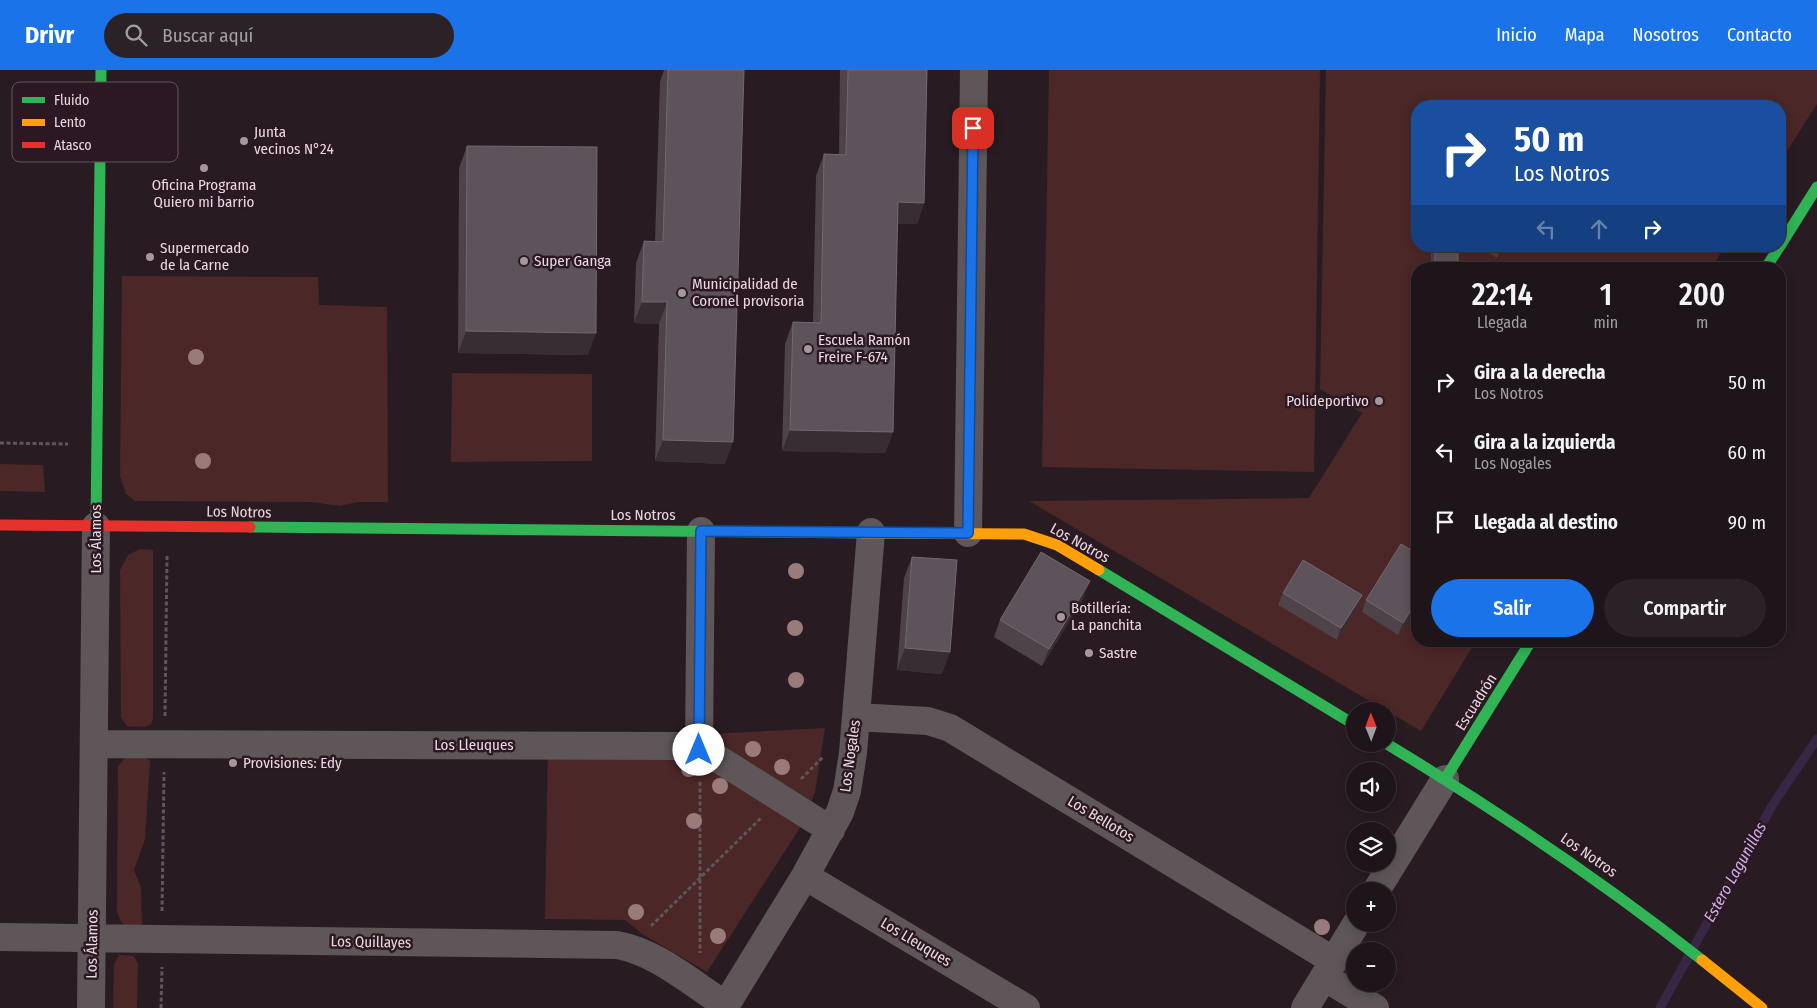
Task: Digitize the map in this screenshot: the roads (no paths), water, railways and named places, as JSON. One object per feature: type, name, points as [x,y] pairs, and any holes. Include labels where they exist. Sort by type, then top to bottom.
[{"type":"street","points":[[968,533],[974,70]]},
{"type":"street","name":"Los Álamos","points":[[91,1008],[100,162]]},
{"type":"street","points":[[1786,236],[1817,187]]},
{"type":"street","name":"Los Notros","points":[[0,525],[1024,534],[1057,545],[1346,719]]},
{"type":"street","points":[[699,750],[701,531]]},
{"type":"street","name":"Los Nogales","points":[[725,1006],[805,876],[840,812],[850,775],[871,532]]},
{"type":"street","name":"Escuadrón","points":[[1445,778],[1528,647]]},
{"type":"street","name":"Los Bellotos","points":[[856,717],[928,721],[950,728],[1329,969],[1375,1008]]},
{"type":"street","name":"Los Lleuques","points":[[94,744],[668,746],[699,750],[712,755],[831,830]]},
{"type":"street","name":"Los Notros","points":[[1396,749],[1445,778],[1545,843],[1612,890],[1699,956],[1762,1008]]},
{"type":"street","points":[[1381,882],[1445,778]]},
{"type":"street","name":"Los Lleuques","points":[[805,876],[1026,1008]]},
{"type":"street","points":[[1305,1008],[1351,932]]},
{"type":"street","name":"Los Quillayes","points":[[0,937],[605,945],[630,948],[650,956],[725,1006]]},
{"type":"waterway","name":"Estero Lagunillas","points":[[1660,1008],[1773,804],[1817,739]]},
{"type":"place","name":"Junta vecinos N°24","points":[[244,141]]},
{"type":"place","name":"Oficina Programa Quiero mi barrio","points":[[204,168]]},
{"type":"place","name":"Supermercado de la Carne","points":[[150,257]]},
{"type":"place","name":"Super Ganga","points":[[524,261]]},
{"type":"place","name":"Municipalidad de Coronel provisoria","points":[[682,293]]},
{"type":"place","name":"Escuela Ramón Freire F-674","points":[[808,349]]},
{"type":"place","name":"Polideportivo","points":[[1379,401]]},
{"type":"place","name":"Botillería: La panchita","points":[[1061,617]]},
{"type":"place","name":"Sastre","points":[[1089,653]]},
{"type":"place","name":"Provisiones: Edy","points":[[233,763]]}]
